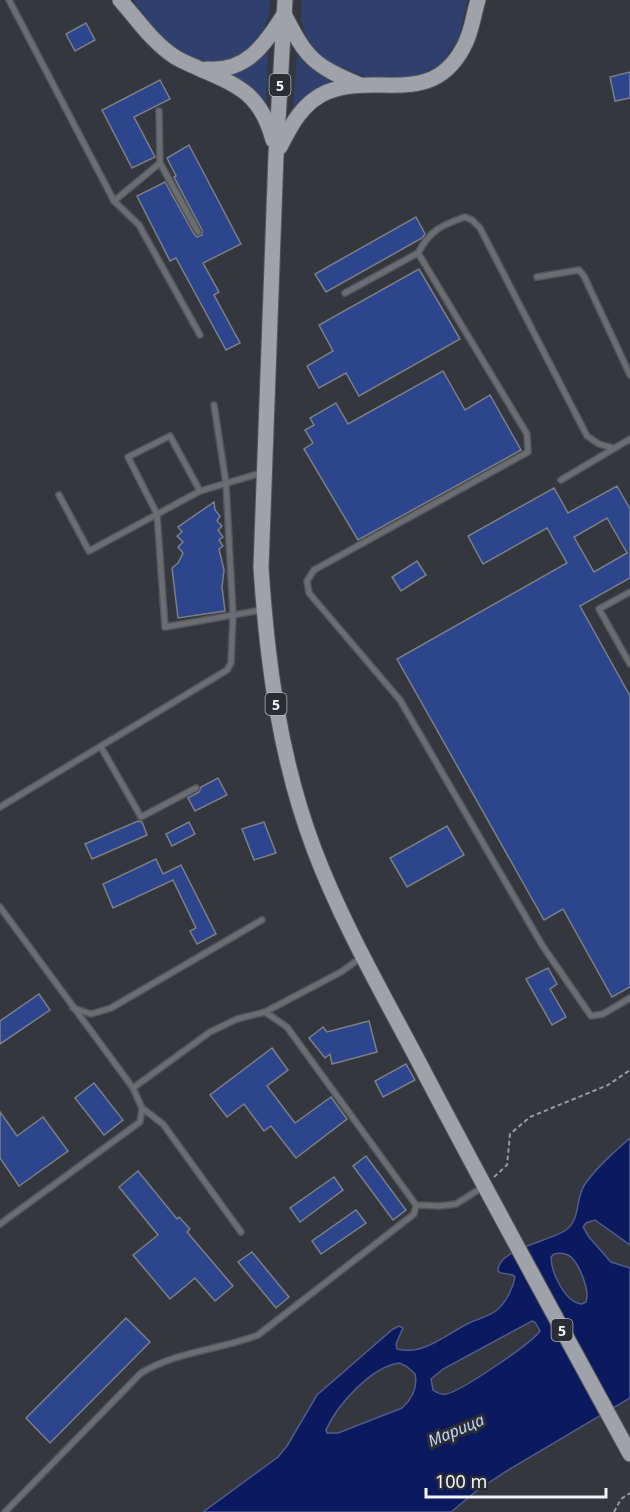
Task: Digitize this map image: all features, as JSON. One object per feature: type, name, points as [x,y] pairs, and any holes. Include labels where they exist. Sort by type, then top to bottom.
[{"type":"main road","points":[[120,0],[159,45],[178,59],[249,94],[262,109],[269,125],[276,155]]},
{"type":"main road","points":[[276,155],[299,113],[326,92],[363,86],[401,87],[419,84],[443,73],[463,49],[471,31],[476,2]]},
{"type":"main road","points":[[201,69],[228,69],[243,62],[267,41],[284,7]]},
{"type":"main road","points":[[284,7],[296,36],[317,64],[363,86]]},
{"type":"main road","name":"5","points":[[284,7],[276,155],[261,567],[272,684],[292,777],[314,848],[363,956],[494,1206],[630,1454]]},
{"type":"lane","points":[[9,0],[114,201],[138,225],[200,335]]},
{"type":"lane","points":[[159,111],[160,163],[198,232]]},
{"type":"lane","points":[[114,201],[160,163]]},
{"type":"lane","points":[[345,293],[418,253],[439,227],[465,217],[472,220],[480,228],[587,436],[599,444],[613,448]]},
{"type":"lane","points":[[418,253],[526,434],[528,452],[314,570],[307,581],[309,593],[400,700],[542,945],[591,1016],[603,1014],[630,998]]},
{"type":"lane","points":[[537,277],[579,270],[584,276],[630,375]]},
{"type":"lane","points":[[0,807],[228,670],[231,663],[233,615],[226,483],[214,405]]},
{"type":"lane","points":[[200,491],[170,436],[129,457],[157,514],[165,627],[264,610]]},
{"type":"lane","points":[[561,480],[630,440]]},
{"type":"lane","points":[[59,495],[89,551],[200,491],[265,472]]},
{"type":"lane","points":[[630,592],[599,609],[630,664]]},
{"type":"lane","points":[[101,747],[141,817],[196,789]]},
{"type":"lane","points":[[0,907],[133,1088],[142,1107],[163,1124],[241,1232]]},
{"type":"lane","points":[[72,1007],[91,1014],[111,1008],[262,920]]},
{"type":"lane","points":[[133,1088],[210,1032],[237,1019],[265,1012],[341,972],[363,956]]},
{"type":"lane","points":[[5,1512],[141,1373],[158,1363],[237,1344],[258,1335],[414,1214],[416,1205],[287,1027],[265,1012]]},
{"type":"lane","points":[[0,1224],[140,1122],[142,1107]]},
{"type":"lane","points":[[416,1205],[456,1204],[484,1186]]},
{"type":"path","points":[[484,1186],[507,1165],[510,1134],[530,1117],[608,1084],[630,1070]]},
{"type":"path","points":[[614,1512],[621,1499],[630,1493]]},
{"type":"shaded area","points":[[134,0],[270,0],[262,33],[249,49],[225,60],[207,63],[191,60],[165,43],[144,18]]},
{"type":"shaded area","points":[[302,0],[467,0],[459,37],[443,62],[417,78],[367,77],[330,63],[310,47],[301,19]]},
{"type":"shaded area","points":[[268,51],[266,108],[228,77],[247,69]]},
{"type":"shaded area","points":[[297,55],[316,73],[335,83],[306,97],[293,110]]},
{"type":"water","name":"Марица","points":[[630,1138],[630,1245],[595,1220],[586,1223],[583,1227],[611,1262],[630,1268],[630,1398],[505,1472],[451,1512],[203,1512],[278,1457],[317,1395],[393,1329],[399,1326],[403,1328],[396,1344],[397,1349],[416,1350],[497,1310],[509,1295],[515,1277],[498,1271],[500,1263],[515,1251],[566,1230],[574,1220],[585,1184],[600,1166]],"holes":[[[554,1254],[566,1254],[576,1263],[585,1284],[586,1302],[582,1304],[576,1302],[560,1286],[553,1271],[551,1257]],[[532,1321],[540,1331],[524,1346],[465,1385],[454,1391],[439,1394],[433,1390],[431,1379],[443,1369]],[[399,1363],[415,1374],[415,1389],[406,1405],[338,1433],[327,1433],[326,1430],[331,1420],[356,1389],[366,1379],[388,1366]]]},
{"type":"building","points":[[86,23],[95,40],[75,51],[66,34]]},
{"type":"building","points":[[630,72],[630,98],[615,101],[610,77]]},
{"type":"building","points":[[160,80],[170,99],[134,117],[155,157],[132,168],[102,110]]},
{"type":"building","points":[[189,145],[241,244],[203,263],[219,292],[214,295],[240,343],[226,350],[176,258],[170,261],[137,196],[165,182],[194,234],[197,237],[202,235],[202,230],[174,177],[176,176],[167,158]]},
{"type":"building","points":[[416,217],[425,234],[422,238],[326,292],[315,274]]},
{"type":"building","points":[[419,269],[460,339],[359,396],[346,373],[319,388],[307,366],[333,351],[319,325]]},
{"type":"building","points":[[443,371],[465,410],[490,395],[521,450],[358,540],[304,449],[313,443],[305,430],[314,425],[310,418],[336,403],[348,424]]},
{"type":"building","points":[[617,486],[630,509],[630,578],[580,606],[630,696],[630,987],[612,997],[563,909],[544,920],[397,659],[567,563],[547,528],[483,564],[468,536],[554,488],[568,513]],"holes":[[[607,518],[627,553],[594,572],[574,537]]]},
{"type":"building","points":[[214,502],[215,510],[220,516],[217,521],[222,526],[218,530],[223,537],[219,540],[223,546],[219,549],[224,570],[222,587],[225,611],[178,618],[172,568],[178,563],[183,553],[178,547],[183,542],[177,536],[182,532],[178,527]]},
{"type":"building","points":[[417,561],[426,575],[401,591],[392,577]]},
{"type":"building","points":[[218,778],[227,795],[195,811],[188,798],[199,792],[201,787]]},
{"type":"building","points":[[138,821],[142,822],[147,835],[92,859],[85,844]]},
{"type":"building","points":[[189,822],[195,834],[172,846],[166,834]]},
{"type":"building","points":[[264,822],[276,853],[254,860],[242,829]]},
{"type":"building","points":[[447,826],[464,855],[407,887],[390,858]]},
{"type":"building","points":[[156,859],[163,874],[181,865],[216,934],[197,944],[190,931],[196,928],[173,880],[113,908],[103,884]]},
{"type":"building","points":[[548,968],[557,984],[550,989],[566,1017],[552,1025],[526,979]]},
{"type":"building","points":[[39,994],[50,1010],[0,1044],[0,1021]]},
{"type":"building","points":[[369,1021],[377,1052],[332,1064],[330,1054],[325,1058],[309,1038],[323,1027],[327,1032]]},
{"type":"building","points":[[272,1048],[288,1070],[267,1086],[295,1123],[331,1097],[347,1119],[296,1158],[271,1126],[264,1131],[244,1104],[227,1117],[210,1095]]},
{"type":"building","points":[[406,1064],[415,1080],[383,1097],[375,1081]]},
{"type":"building","points":[[94,1083],[123,1120],[104,1135],[75,1098]]},
{"type":"building","points":[[0,1112],[17,1136],[43,1117],[68,1151],[19,1186],[0,1158]]},
{"type":"building","points":[[366,1156],[406,1210],[393,1220],[353,1166]]},
{"type":"building","points":[[138,1171],[177,1219],[179,1217],[190,1229],[187,1232],[233,1286],[215,1301],[195,1278],[170,1299],[133,1255],[158,1235],[119,1187]]},
{"type":"building","points":[[334,1177],[343,1190],[300,1222],[290,1208]]},
{"type":"building","points":[[356,1210],[366,1223],[321,1254],[312,1241]]},
{"type":"building","points":[[252,1252],[289,1297],[276,1308],[238,1262]]},
{"type":"building","points":[[126,1318],[150,1342],[50,1443],[26,1418]]}]
